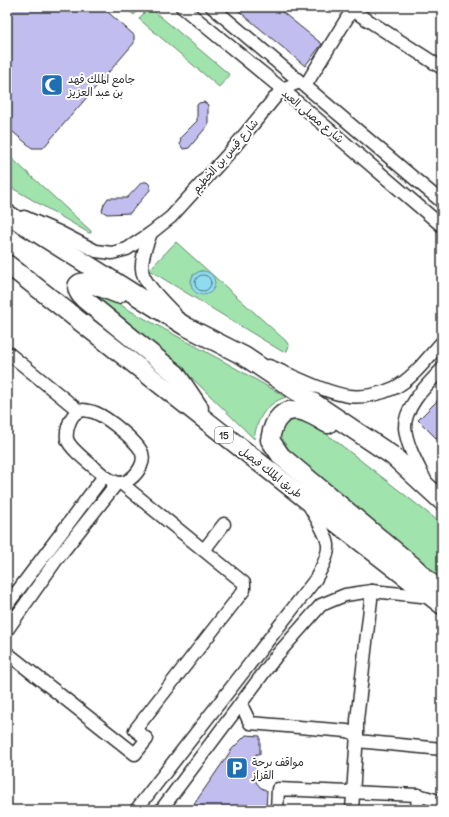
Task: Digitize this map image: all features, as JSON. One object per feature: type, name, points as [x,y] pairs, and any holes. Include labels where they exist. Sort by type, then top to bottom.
[{"type":"highway","points":[[7,214],[186,326],[244,356],[393,456],[442,501]]},
{"type":"highway","name":"طريق الملك فيصل","points":[[7,264],[307,500],[439,599]]},
{"type":"highway","points":[[168,315],[88,282],[82,282],[77,288],[78,293],[84,299],[176,374],[209,424]]},
{"type":"highway","points":[[393,456],[305,412],[290,410],[280,415],[272,429],[270,440],[282,456],[414,566],[439,599]]},
{"type":"street","name":"شارع مصلى العيد","points":[[182,7],[442,226]]},
{"type":"street","name":"شارع مصلى العيد","points":[[212,7],[442,202]]},
{"type":"street","points":[[303,84],[353,9],[442,68]]},
{"type":"street","name":"شارع قيس بن الخطيم","points":[[7,210],[59,232],[96,251],[112,253],[127,249],[171,217],[231,151],[282,90],[303,84]]},
{"type":"street","points":[[151,233],[142,261],[142,271],[146,281],[186,326]]},
{"type":"street","points":[[244,356],[330,391],[350,396],[372,395],[394,388],[412,375],[442,342]]},
{"type":"street","points":[[7,352],[79,411]]},
{"type":"street","points":[[428,487],[409,444],[405,426],[407,415],[413,402],[442,369]]},
{"type":"street","points":[[7,630],[57,559],[119,483],[136,474],[142,464],[142,454],[137,445],[121,430],[97,413],[90,411],[79,411],[73,415],[67,432],[67,440],[72,447],[104,476],[119,483],[204,550],[244,584],[244,590],[135,730],[147,739],[135,754],[7,653]]},
{"type":"street","points":[[7,605],[104,476]]},
{"type":"street","points":[[136,810],[315,580],[324,563],[328,545],[322,529],[307,500]]},
{"type":"street","points":[[204,550],[224,524]]},
{"type":"street","points":[[352,810],[357,720],[372,591]]},
{"type":"street","points":[[161,810],[277,655],[321,604],[345,596],[372,591],[439,599]]},
{"type":"street","points":[[241,704],[250,724],[347,731],[357,738],[442,749]]},
{"type":"street","points":[[278,810],[278,789],[418,795],[442,802]]},
{"type":"street","points":[[416,810],[418,795]]},
{"type":"green space","points":[[124,7],[141,7],[134,15]]},
{"type":"green space","points":[[149,7],[230,75],[219,87],[139,19]]},
{"type":"green space","points":[[7,154],[91,231],[91,233],[7,185]]},
{"type":"green space","points":[[176,242],[286,341],[289,346],[287,351],[283,352],[149,270]],"holes":[[[200,271],[204,271],[213,289],[207,294],[190,283],[193,275]]]},
{"type":"green space","points":[[101,291],[127,309],[286,397],[267,408],[263,413],[257,425],[254,439],[192,378],[124,326],[92,295],[93,292]]},
{"type":"green space","points":[[299,419],[313,425],[332,438],[442,524],[442,581],[390,535],[281,447],[278,431],[284,421]]},
{"type":"water","points":[[203,271],[212,274],[215,283],[212,292],[203,295],[194,292],[191,283],[194,274]]},
{"type":"building","name":"جامع الملك فهد بن عبد العزيز","points":[[7,7],[102,7],[134,35],[134,43],[43,148],[32,148],[7,127]]},
{"type":"building","points":[[234,7],[276,7],[322,44],[305,66]]},
{"type":"building","points":[[204,102],[208,105],[208,125],[189,148],[183,149],[180,144],[181,137],[197,121],[197,105]]},
{"type":"building","points":[[142,182],[147,182],[150,185],[150,190],[130,213],[107,214],[102,211],[108,198],[127,198]]},
{"type":"building","points":[[442,396],[442,444],[418,420]]},
{"type":"building","name":"مواقف برحة القزاز","points":[[246,735],[260,736],[260,754],[256,754],[256,782],[260,787],[267,791],[266,810],[190,810],[232,749]]},
{"type":"place","name":"جامع الملك فهد بن عبد العزيز","points":[[52,85]]},
{"type":"place","name":"مواقف برحة القزاز","points":[[237,768]]}]
